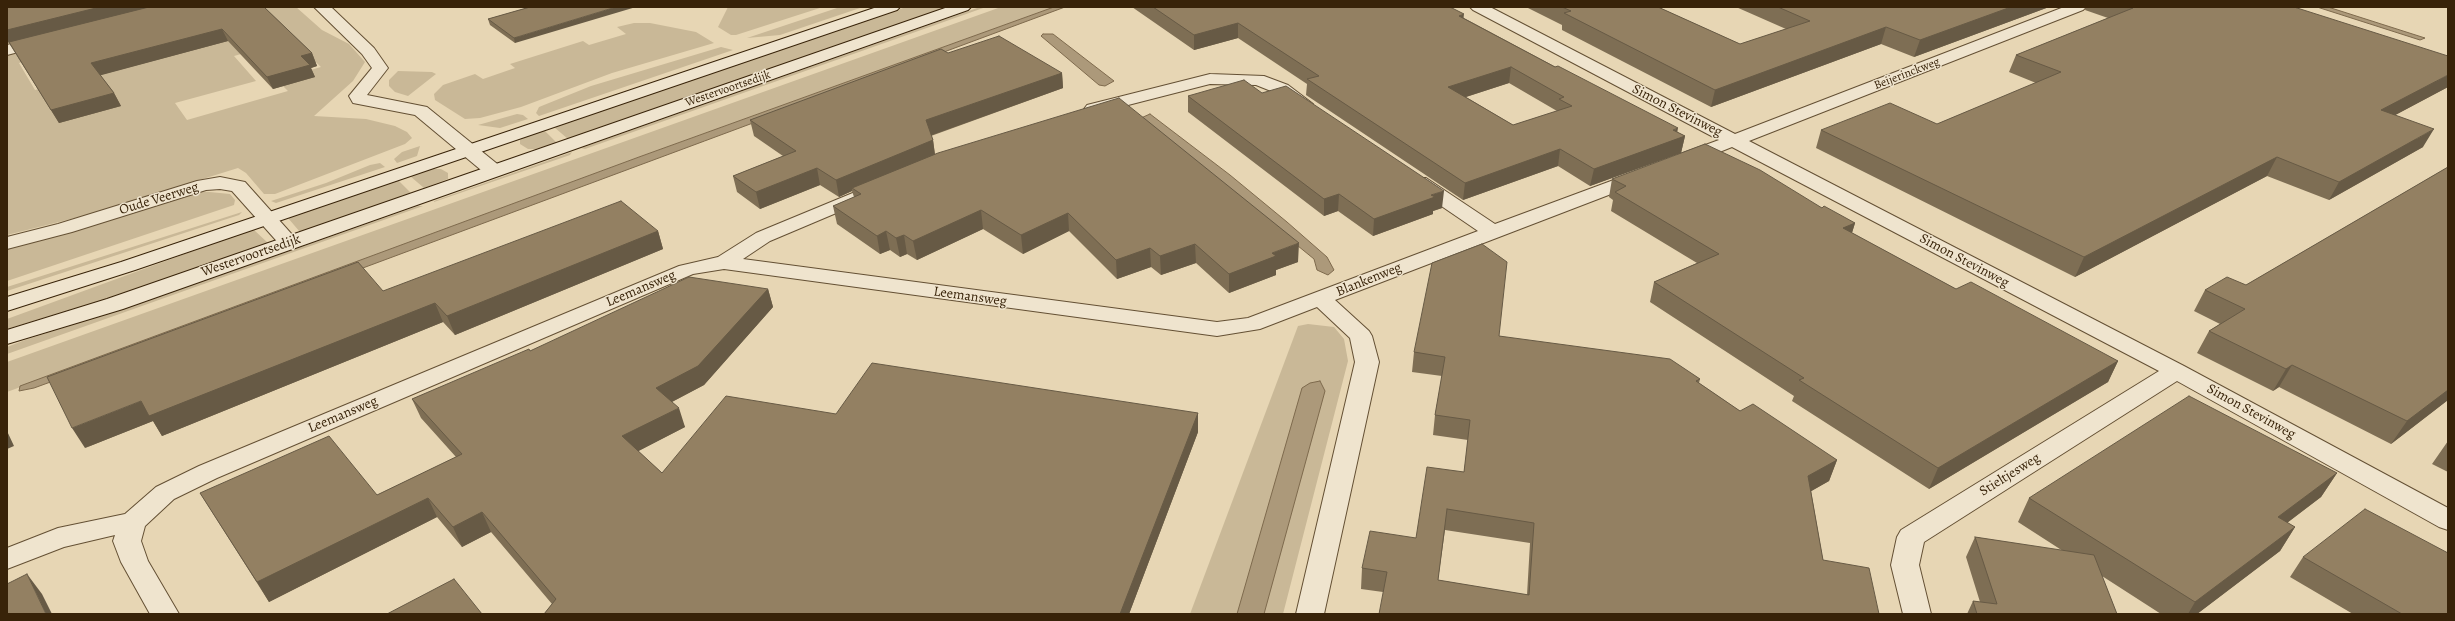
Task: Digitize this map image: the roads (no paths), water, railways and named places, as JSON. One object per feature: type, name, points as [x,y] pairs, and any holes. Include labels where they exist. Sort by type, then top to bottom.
[{"type":"street","points":[[322,7],[368,51],[380,68],[358,96],[359,99],[420,111],[494,171]]},
{"type":"street","name":"Westervoortsedijk","points":[[7,304],[266,219],[892,7]]},
{"type":"street","name":"Westervoortsedijk","points":[[7,337],[115,304],[963,7]]},
{"type":"street","name":"Simon Stevinweg","points":[[1478,7],[2176,372],[2448,520]]},
{"type":"street","name":"Beijerinckweg","points":[[1735,141],[2078,7]]},
{"type":"street","points":[[7,50],[60,37]]},
{"type":"street","points":[[1074,115],[1210,79],[1238,78],[1258,80],[1282,89],[1321,116]]},
{"type":"street","name":"Blankenweg","points":[[1310,614],[1367,362],[1361,336],[1321,299],[1492,231],[1735,141]]},
{"type":"street","points":[[1407,173],[1492,231]]},
{"type":"street","name":"Oude Veerweg","points":[[7,243],[65,228],[204,185],[220,183],[238,186],[289,243]]},
{"type":"street","points":[[724,263],[763,237],[873,190]]},
{"type":"street","name":"Leemansweg","points":[[7,559],[58,538],[132,522],[165,493],[208,472],[686,270],[724,263],[1217,329],[1252,324],[1321,299]]},
{"type":"street","name":"Stieltjesweg","points":[[1917,614],[1905,565],[1911,537],[2176,372]]},
{"type":"street","points":[[132,522],[127,540],[135,562],[165,614]]}]
